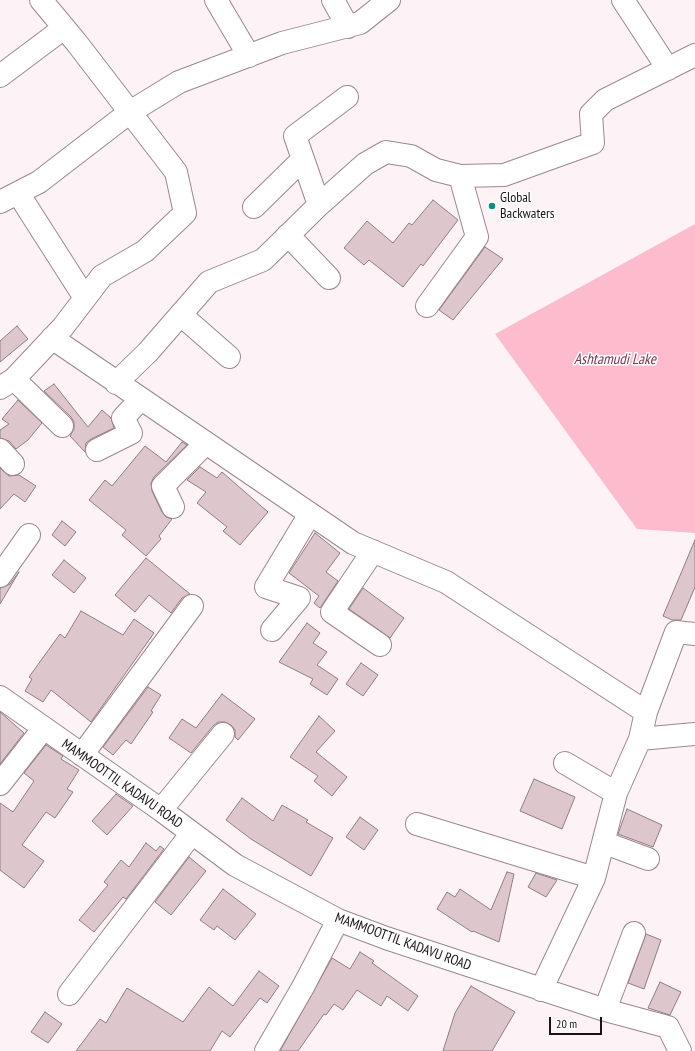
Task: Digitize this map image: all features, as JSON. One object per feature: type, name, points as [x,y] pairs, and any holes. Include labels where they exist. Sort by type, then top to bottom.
[{"type":"street","points":[[41,0],[176,172],[185,213],[145,250],[102,276],[52,338],[7,383],[62,426]]},
{"type":"street","points":[[216,0],[249,56]]},
{"type":"street","points":[[333,0],[348,26]]},
{"type":"street","points":[[85,298],[9,197],[39,182],[130,112],[179,82],[282,43],[360,23],[389,0]]},
{"type":"street","points":[[623,0],[668,69]]},
{"type":"street","points":[[0,76],[64,28]]},
{"type":"street","points":[[116,383],[148,352],[209,282],[263,260],[318,205],[365,164],[386,152],[411,156],[436,170],[460,176],[504,175],[593,144],[591,114],[605,100],[695,55]]},
{"type":"street","points":[[318,205],[295,136],[347,97]]},
{"type":"street","points":[[254,207],[303,159]]},
{"type":"street","points":[[427,306],[477,237],[460,176]]},
{"type":"street","points":[[288,236],[329,278]]},
{"type":"street","points":[[182,314],[229,356]]},
{"type":"street","points":[[52,338],[353,543],[446,582],[646,712]]},
{"type":"street","points":[[98,450],[131,433],[123,418],[141,400]]},
{"type":"street","points":[[173,507],[163,486],[206,443]]},
{"type":"street","points":[[272,630],[299,598],[266,587],[310,514]]},
{"type":"street","points":[[0,576],[29,535]]},
{"type":"street","points":[[373,551],[332,612],[380,645]]},
{"type":"street","points":[[82,755],[192,606]]},
{"type":"street","points":[[541,990],[594,878],[605,843],[616,793],[640,739],[646,712],[676,632],[695,634]]},
{"type":"street","name":"MAMMOOTTIL KADAVU ROAD","points":[[0,697],[161,810],[235,865],[338,920],[386,938],[541,990],[605,1010],[668,1027],[680,1051]]},
{"type":"street","points":[[0,784],[44,729]]},
{"type":"street","points":[[161,810],[223,734]]},
{"type":"street","points":[[640,739],[695,734]]},
{"type":"street","points":[[565,763],[616,793]]},
{"type":"street","points":[[417,824],[594,878]]},
{"type":"street","points":[[68,994],[192,833]]},
{"type":"street","points":[[605,843],[648,859]]},
{"type":"street","points":[[266,1051],[303,987],[338,920]]},
{"type":"street","points":[[605,1010],[634,933]]},
{"type":"water","name":"Ashtamudi Lake","points":[[695,224],[695,533],[637,529],[495,334]]},
{"type":"building","points":[[433,200],[458,220],[423,266],[421,264],[403,287],[369,260],[364,265],[344,248],[367,221],[393,243],[409,223],[412,225]]},
{"type":"building","points":[[485,247],[503,259],[453,320],[439,310]]},
{"type":"building","points":[[17,326],[28,339],[0,362],[0,341]]},
{"type":"building","points":[[54,384],[88,427],[102,410],[111,418],[114,428],[86,443],[85,452],[70,436],[74,429],[74,422],[71,417],[44,391]]},
{"type":"building","points":[[18,400],[42,423],[28,440],[16,449],[9,441],[0,438],[0,430],[9,424],[2,419]]},
{"type":"building","points":[[182,442],[187,445],[154,477],[151,483],[152,491],[162,512],[166,517],[172,519],[159,536],[161,539],[146,556],[122,535],[126,530],[89,500],[105,480],[112,486],[145,446],[166,462]]},
{"type":"building","points":[[200,467],[217,478],[222,472],[268,512],[240,545],[223,531],[227,527],[197,503],[206,492],[187,480]]},
{"type":"building","points":[[0,468],[9,476],[19,475],[36,486],[25,502],[14,494],[0,509]]},
{"type":"building","points":[[62,521],[76,532],[65,546],[52,535]]},
{"type":"building","points":[[315,533],[340,553],[326,572],[338,581],[320,608],[314,603],[319,596],[289,573]]},
{"type":"building","points":[[695,540],[695,587],[681,620],[672,620],[663,616]]},
{"type":"building","points":[[146,558],[190,594],[182,598],[171,613],[149,595],[135,612],[115,595]]},
{"type":"building","points":[[64,560],[86,578],[74,593],[52,575]]},
{"type":"building","points":[[19,572],[0,604],[0,588],[10,584]]},
{"type":"building","points":[[363,588],[404,618],[390,638],[349,609]]},
{"type":"building","points":[[81,611],[123,635],[134,619],[154,633],[91,722],[51,690],[43,702],[25,691],[32,679],[29,677],[60,634],[65,638]]},
{"type":"building","points":[[307,623],[320,633],[313,643],[327,652],[317,665],[338,679],[327,695],[310,684],[313,679],[279,662]]},
{"type":"building","points":[[361,663],[378,675],[363,696],[346,684]]},
{"type":"building","points":[[148,687],[161,695],[151,711],[153,712],[131,744],[126,740],[113,755],[103,747]]},
{"type":"building","points":[[222,694],[255,719],[238,740],[235,737],[235,730],[231,725],[225,722],[218,722],[213,726],[191,753],[169,738],[182,719],[196,728]]},
{"type":"building","points":[[0,712],[24,733],[0,764]]},
{"type":"building","points":[[319,716],[335,731],[316,752],[347,777],[332,796],[314,781],[318,776],[290,757]]},
{"type":"building","points":[[46,745],[63,756],[61,759],[79,770],[67,789],[73,792],[55,818],[46,812],[22,845],[44,861],[24,888],[0,870],[0,803],[13,812],[34,781],[24,773]]},
{"type":"building","points":[[534,779],[575,797],[562,829],[520,811]]},
{"type":"building","points":[[116,794],[133,806],[107,835],[92,821]]},
{"type":"building","points":[[242,798],[273,821],[282,805],[308,820],[306,822],[333,838],[311,876],[251,839],[226,820]]},
{"type":"building","points":[[627,809],[662,825],[653,847],[618,834]]},
{"type":"building","points":[[360,817],[378,830],[364,850],[346,837]]},
{"type":"building","points":[[146,843],[156,851],[160,846],[164,849],[126,899],[123,897],[94,932],[79,920],[108,885],[104,882],[121,860],[129,867]]},
{"type":"building","points":[[189,857],[206,871],[171,915],[155,902]]},
{"type":"building","points":[[507,872],[514,874],[499,942],[473,931],[472,932],[437,909],[447,892],[455,897],[460,889],[491,910]]},
{"type":"building","points":[[536,873],[557,880],[546,897],[528,887]]},
{"type":"building","points":[[223,889],[256,914],[235,940],[217,926],[214,930],[200,920]]},
{"type":"building","points":[[646,934],[661,940],[644,989],[628,983]]},
{"type":"building","points":[[360,952],[374,961],[372,963],[418,996],[408,1011],[387,996],[381,1006],[357,990],[343,1010],[334,1004],[326,1015],[324,1014],[298,1051],[280,1051],[332,958],[350,969]]},
{"type":"building","points":[[259,971],[279,986],[267,1003],[260,998],[230,1037],[222,1031],[210,1051],[76,1051],[100,1019],[106,1023],[127,988],[183,1022],[209,987],[233,1006]]},
{"type":"building","points":[[660,982],[681,992],[670,1015],[648,1008]]},
{"type":"building","points":[[471,986],[515,1012],[492,1051],[443,1051],[455,1013]]},
{"type":"building","points":[[45,1012],[62,1024],[48,1043],[31,1032]]},
{"type":"place","name":"Global Backwaters","points":[[492,206]]}]
